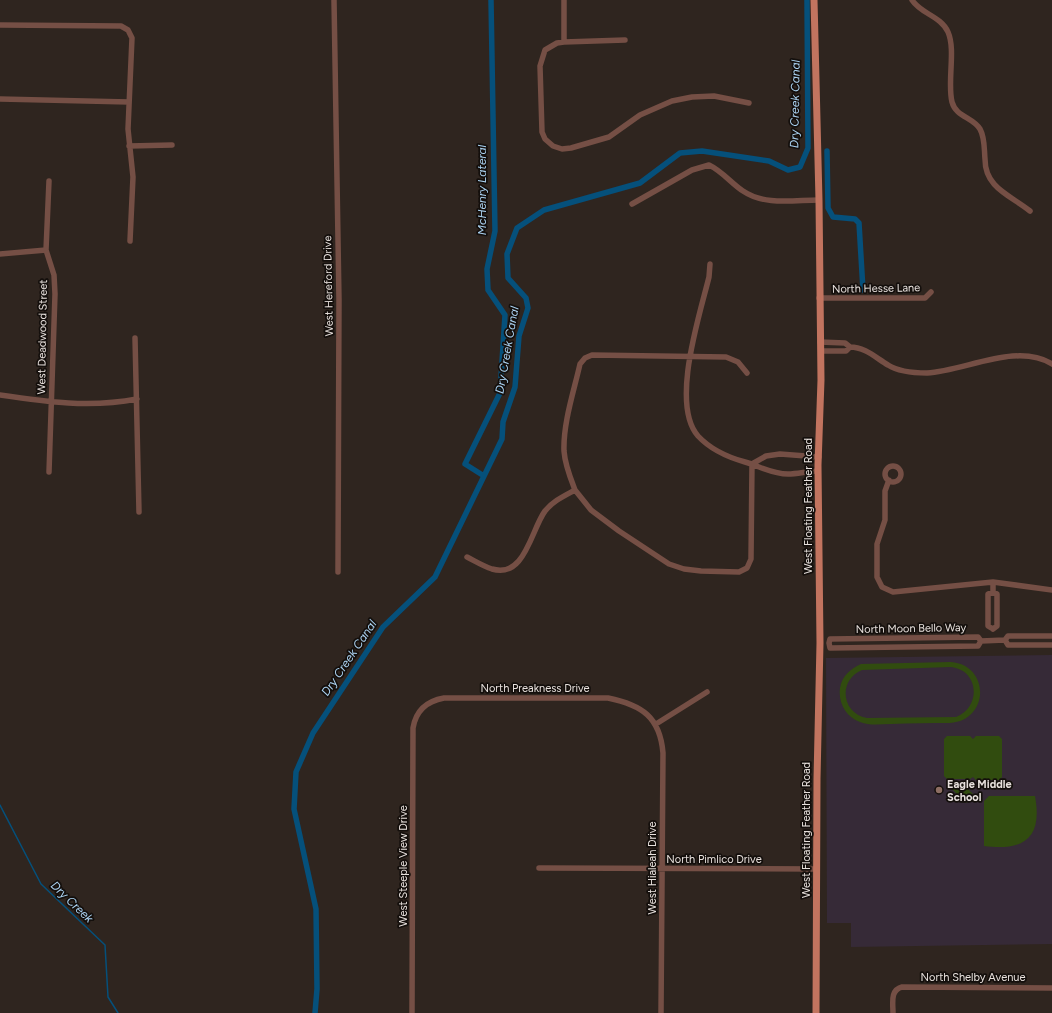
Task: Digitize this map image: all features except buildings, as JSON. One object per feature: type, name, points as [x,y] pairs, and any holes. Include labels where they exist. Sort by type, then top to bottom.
[{"type":"main road","name":"West Floating Feather Road","points":[[814,0],[819,200],[820,342],[818,471],[820,643],[816,1013]]},
{"type":"street","name":"West Hereford Drive","points":[[334,0],[339,308],[338,572]]},
{"type":"street","points":[[564,0],[564,42]]},
{"type":"street","points":[[912,0],[918,7],[939,20],[945,26],[949,34],[952,103],[960,114],[973,121],[982,133],[986,169],[991,182],[1002,193],[1030,211]]},
{"type":"street","points":[[0,25],[121,26],[128,30],[132,38],[132,71],[129,102],[129,146],[133,177],[130,241]]},
{"type":"street","points":[[625,40],[564,42],[557,43],[545,50],[540,66],[541,126],[545,139],[553,146],[562,149],[571,148],[609,138],[649,110],[685,98],[721,97],[749,103]]},
{"type":"street","points":[[0,98],[129,102]]},
{"type":"street","points":[[129,146],[172,145]]},
{"type":"street","points":[[632,204],[692,170],[709,165],[744,192],[759,199],[777,201],[819,200]]},
{"type":"street","points":[[0,254],[46,250],[49,181]]},
{"type":"street","name":"West Deadwood Street","points":[[46,250],[54,275],[55,294],[50,402],[49,472]]},
{"type":"street","points":[[710,264],[710,277],[690,357],[686,403],[689,419],[697,435],[714,450],[767,471],[787,474],[818,471]]},
{"type":"street","name":"North Hesse Lane","points":[[819,298],[924,298],[932,292]]},
{"type":"street","points":[[134,338],[137,399],[139,512]]},
{"type":"street","points":[[820,342],[845,343],[850,347],[857,347],[890,366],[908,372],[926,373],[949,371],[987,360],[1013,356],[1030,356],[1044,359],[1052,364]]},
{"type":"street","points":[[820,352],[846,351],[850,347]]},
{"type":"street","points":[[747,373],[738,362],[726,357],[592,355],[585,358],[580,364],[564,450],[575,490],[591,510],[619,531],[670,564],[684,569],[701,572],[739,572],[747,568],[751,560],[752,464]]},
{"type":"street","points":[[0,395],[50,402],[88,405],[137,399]]},
{"type":"street","points":[[752,464],[766,456],[780,454],[819,458]]},
{"type":"street","points":[[889,480],[885,491],[885,520],[877,544],[877,577],[882,587],[893,592],[993,582],[1052,590]]},
{"type":"street","points":[[467,557],[493,569],[510,569],[518,564],[523,556],[540,519],[548,507],[575,490]]},
{"type":"street","points":[[993,582],[993,592],[997,594],[997,626],[993,629],[993,641]]},
{"type":"street","points":[[993,592],[988,594],[988,626],[993,629]]},
{"type":"street","points":[[981,641],[1005,640],[1008,636],[1052,636]]},
{"type":"street","name":"North Moon Bello Way","points":[[820,643],[828,643],[830,639],[876,638],[978,637],[981,641],[978,646],[846,648],[830,648],[828,643]]},
{"type":"street","points":[[1005,640],[1008,646],[1052,645]]},
{"type":"street","points":[[656,724],[707,692]]},
{"type":"street","name":"North Preakness Drive","points":[[415,719],[426,704],[434,700],[444,698],[608,698],[639,707],[656,724]]},
{"type":"street","name":"West Steeple View Drive","points":[[412,1013],[415,719]]},
{"type":"street","name":"West Hialeah Drive","points":[[656,724],[662,742],[663,753],[661,1013]]},
{"type":"street","name":"North Pimlico Drive","points":[[539,868],[817,869]]},
{"type":"street","name":"North Shelby Avenue","points":[[893,1013],[893,998],[896,991],[902,987],[1052,988]]},
{"type":"shaded area","name":"Eagle Middle School","points":[[1052,655],[1052,944],[851,947],[851,923],[827,923],[826,658]]},
{"type":"green space","points":[[951,662],[964,665],[973,672],[978,682],[980,692],[978,703],[973,713],[963,720],[950,723],[868,724],[860,722],[851,717],[844,709],[840,699],[840,688],[845,676],[853,668],[861,664]],"holes":[[[950,667],[960,669],[967,674],[974,689],[970,705],[964,712],[956,717],[867,718],[858,715],[852,710],[846,696],[846,688],[849,681],[854,675],[862,670]]]},
{"type":"green space","points":[[947,736],[970,736],[973,739],[976,736],[999,736],[1002,739],[1002,777],[999,780],[976,780],[973,777],[970,779],[947,779],[944,776],[944,739]]},
{"type":"green space","points":[[960,781],[974,795],[966,803],[952,789]]},
{"type":"green space","points":[[989,796],[1035,796],[1037,811],[1036,823],[1033,832],[1027,839],[1019,844],[1010,846],[984,846],[984,801]]},
{"type":"waterway","name":"McHenry Lateral","points":[[484,476],[465,464],[500,393],[505,315],[488,290],[487,269],[495,231],[491,0]]},
{"type":"waterway","name":"Dry Creek Canal","points":[[315,1013],[317,989],[316,909],[294,809],[296,772],[313,733],[383,627],[435,577],[502,439],[503,422],[515,387],[519,336],[528,308],[526,298],[508,278],[507,254],[517,228],[544,210],[640,183],[680,153],[702,151],[769,161],[788,170],[800,167],[808,148],[807,0]]},
{"type":"waterway","points":[[827,151],[828,208],[833,217],[855,219],[859,223],[863,290]]},
{"type":"waterway","name":"Dry Creek","points":[[0,805],[41,884],[105,945],[108,997],[118,1013]]},
{"type":"place","name":"Eagle Middle School","points":[[939,790]]}]
